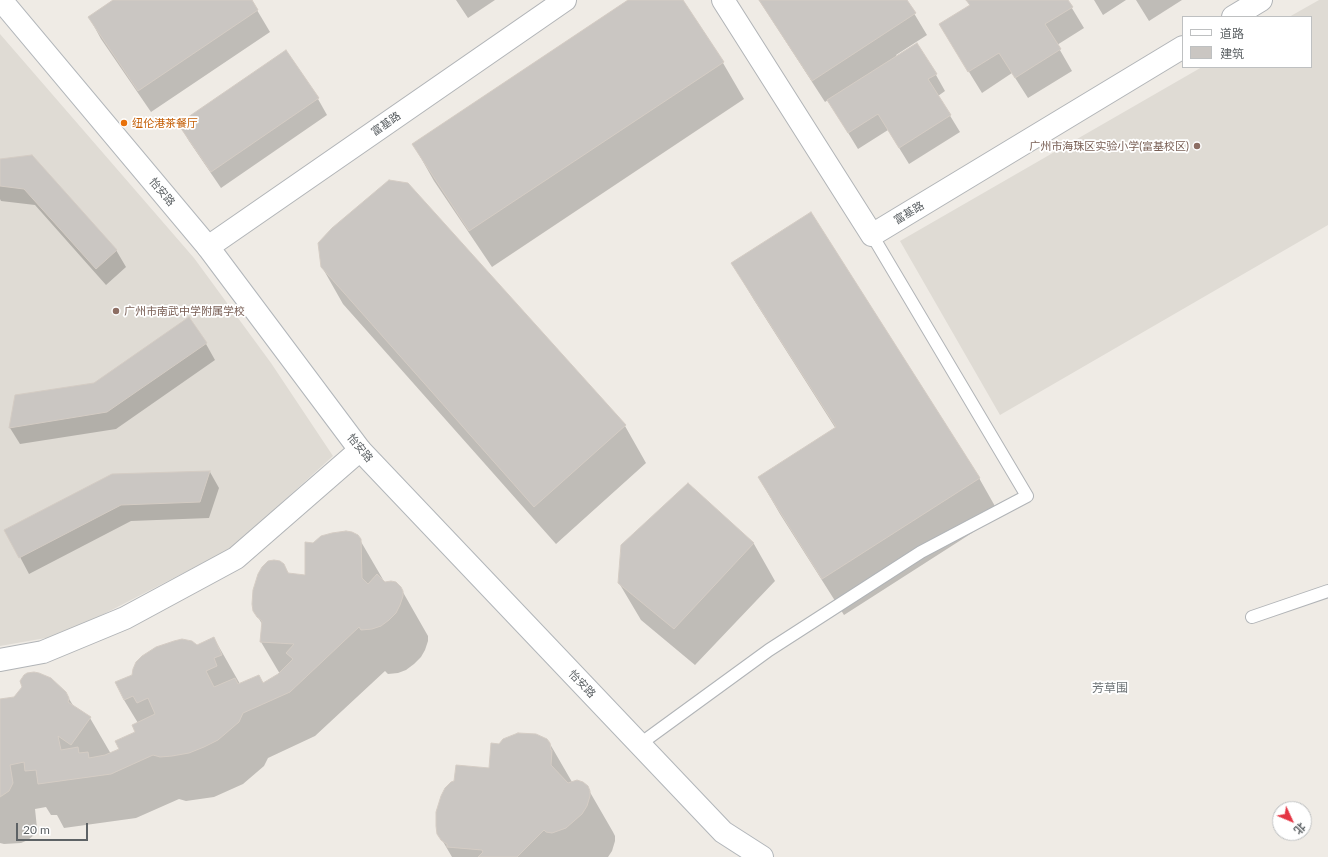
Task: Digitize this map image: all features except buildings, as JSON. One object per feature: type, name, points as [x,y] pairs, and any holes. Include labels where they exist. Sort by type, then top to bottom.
[{"type":"street","name":"怡安路","points":[[1,0],[208,247],[360,450],[723,832],[762,857]]},
{"type":"street","name":"富基路","points":[[208,247],[564,0]]},
{"type":"street","points":[[723,0],[872,235]]},
{"type":"street","points":[[1235,16],[1261,0]]},
{"type":"street","name":"富基路","points":[[872,235],[1182,48]]},
{"type":"street","points":[[0,660],[43,652],[125,618],[236,558],[360,450]]},
{"type":"lane","points":[[640,744],[769,650],[921,552],[1027,496],[872,235]]},
{"type":"lane","points":[[1252,617],[1328,591]]},
{"type":"shaded area","name":"广州市海珠区实验小学(富基校区)","points":[[1319,0],[1328,0],[1328,225],[1000,415],[900,241],[1200,68],[1312,68],[1312,16],[1291,16]]},
{"type":"shaded area","name":"广州市南武中学附属学校","points":[[0,34],[194,258],[271,363],[333,456],[232,548],[63,635],[0,646]]},
{"type":"place","name":"纽伦港茶餐厅","points":[[124,123]]},
{"type":"place","name":"广州市海珠区实验小学(富基校区)","points":[[1197,146]]},
{"type":"place","name":"广州市南武中学附属学校","points":[[116,311]]},
{"type":"district","name":"芳草围","points":[[1110,688]]}]
